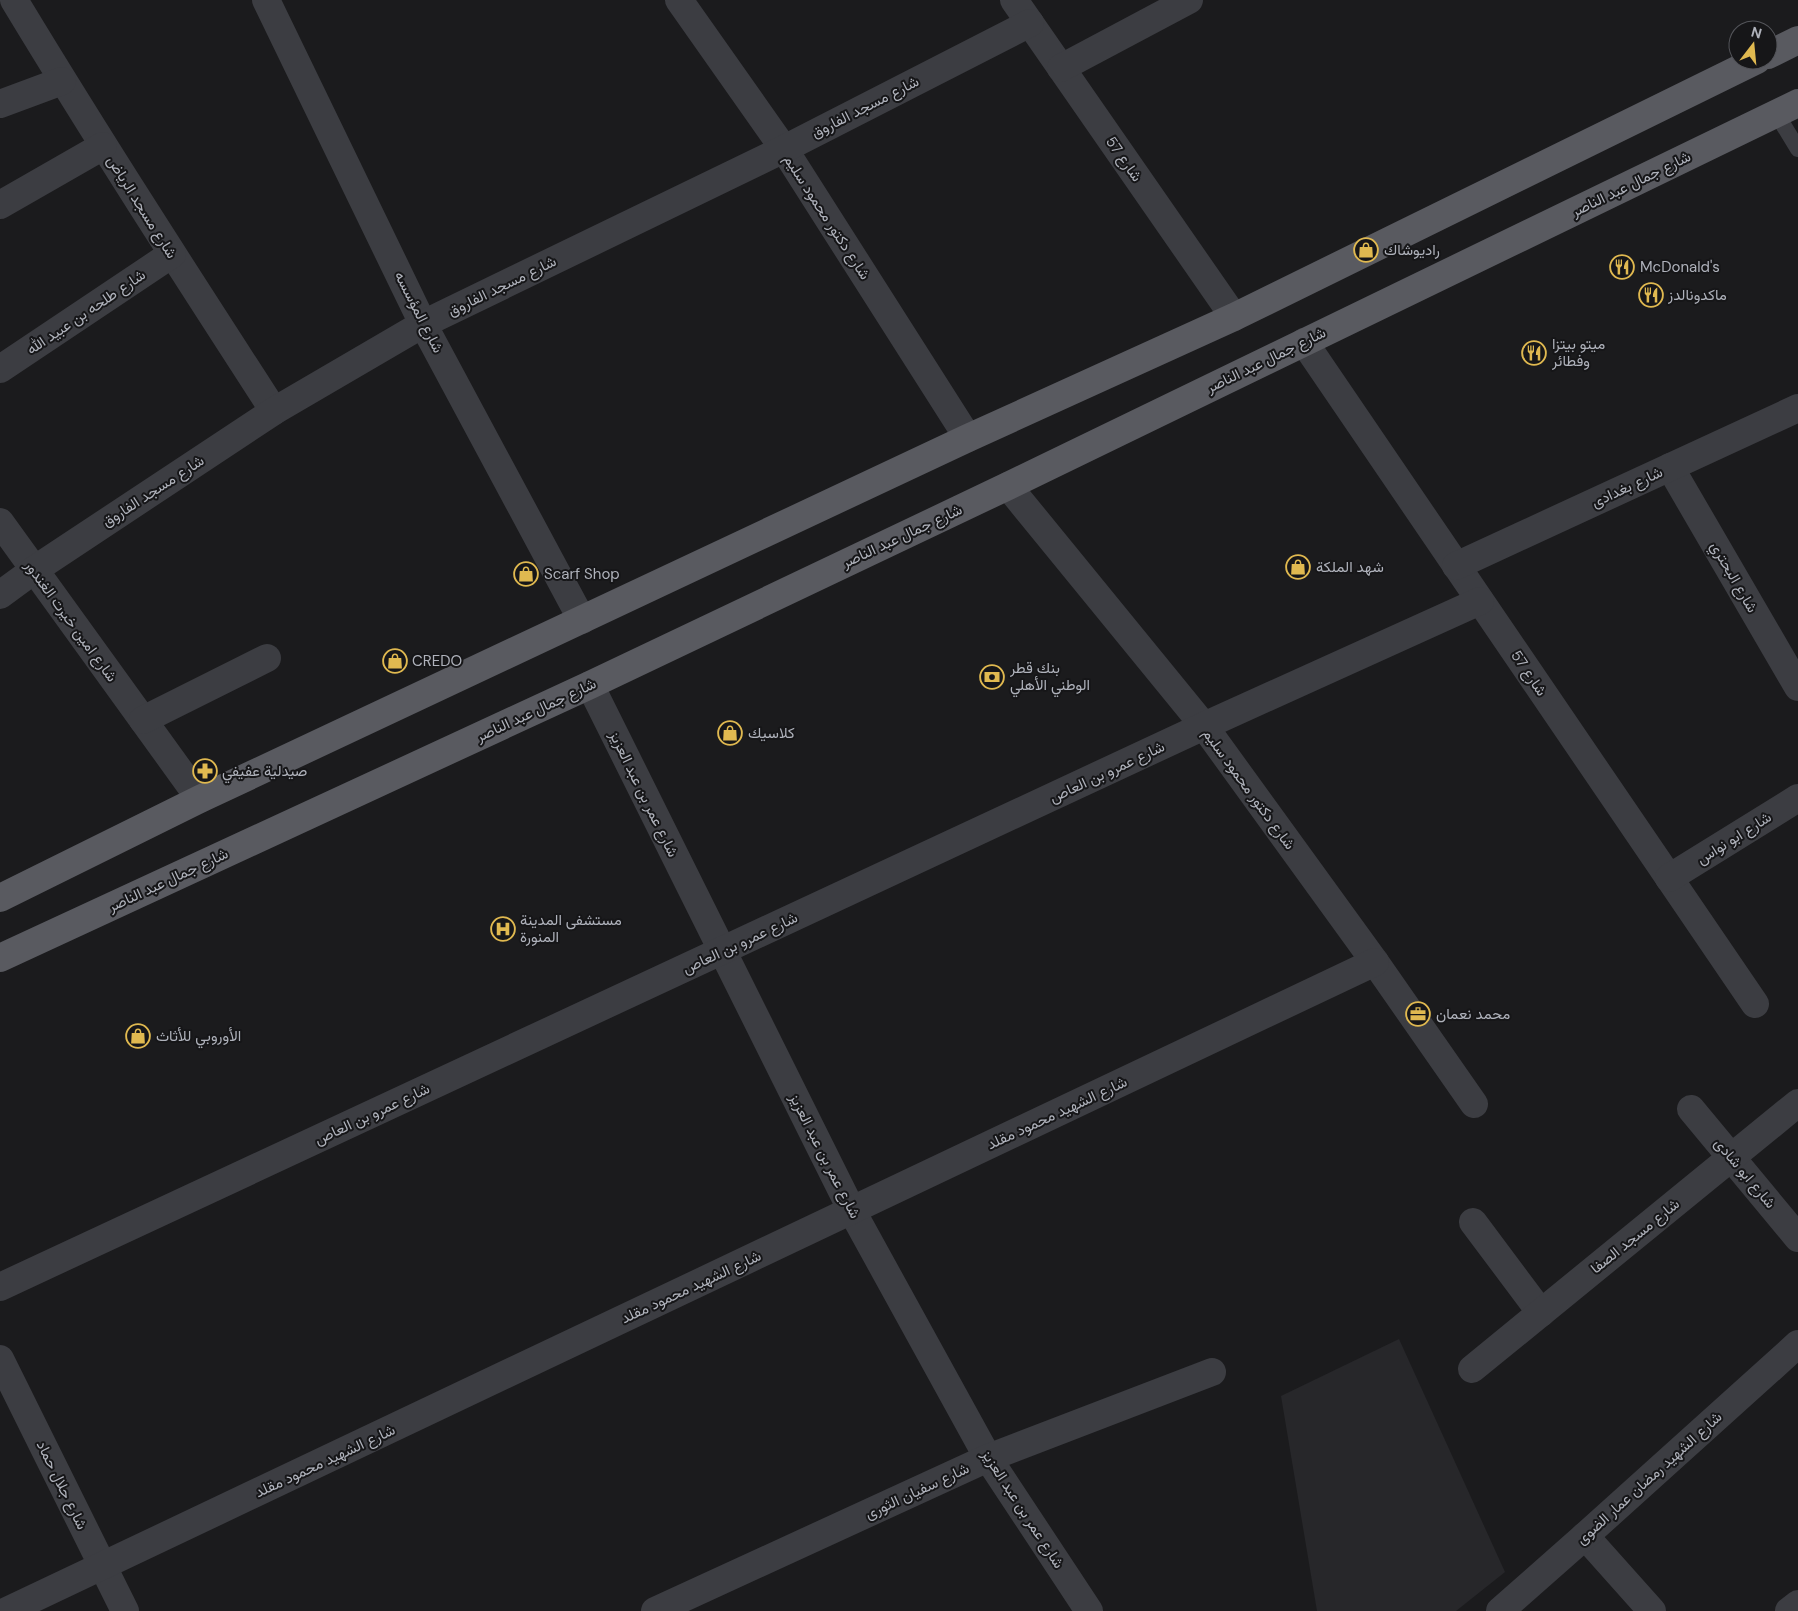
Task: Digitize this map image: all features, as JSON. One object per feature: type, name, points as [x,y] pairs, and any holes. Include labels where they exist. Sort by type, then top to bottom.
[{"type":"main road","points":[[1778,50],[1798,40]]},
{"type":"main road","points":[[0,898],[200,799],[968,438],[1234,317],[1737,70]]},
{"type":"main road","name":"شارع جمال عبد الناصر","points":[[0,958],[590,685],[1008,486],[1787,108]]},
{"type":"street","name":"شارع مسجد الرياض","points":[[14,0],[103,146],[274,411]]},
{"type":"street","name":"شارع المؤسسه","points":[[266,0],[423,324],[582,620]]},
{"type":"street","name":"شارع دكتور محمود سليم","points":[[679,0],[784,149],[968,438]]},
{"type":"street","name":"شارع 57","points":[[1014,0],[1234,317]]},
{"type":"street","points":[[1061,68],[1189,0]]},
{"type":"street","name":"شارع مسجد الفاروق","points":[[0,595],[34,570],[274,411],[423,324],[784,149],[1030,23]]},
{"type":"street","points":[[0,104],[62,81]]},
{"type":"street","points":[[0,205],[103,146]]},
{"type":"street","name":"شارع طلحه بن عبيد الله","points":[[0,369],[172,254]]},
{"type":"street","name":"شارع 57","points":[[1304,342],[1755,1004]]},
{"type":"street","name":"شارع بغدادى","points":[[1456,566],[1798,408]]},
{"type":"street","name":"شارع البحتري","points":[[1670,467],[1798,687]]},
{"type":"street","name":"شارع دكتور محمود سليم","points":[[1008,486],[1204,726],[1375,962],[1474,1104]]},
{"type":"street","name":"شارع امين خيرت الغندور","points":[[0,522],[200,799]]},
{"type":"street","name":"شارع عمرو بن العاص","points":[[0,1287],[1204,726],[1480,601]]},
{"type":"street","points":[[143,720],[267,658]]},
{"type":"street","name":"شارع عمر بن عبد العزيز","points":[[590,685],[852,1211],[988,1458],[1084,1609]]},
{"type":"street","name":"شارع ابو نواس","points":[[1669,878],[1798,798]]},
{"type":"street","name":"شارع الشهيد محمود مقلد","points":[[7,1611],[1375,962]]},
{"type":"street","name":"شارع مسجد الصفا","points":[[1472,1369],[1798,1103]]},
{"type":"street","name":"شارع ابو شادى","points":[[1691,1109],[1798,1238]]},
{"type":"street","points":[[1472,1222],[1541,1313]]},
{"type":"street","name":"شارع الشهيد رمضان عمار الضوى","points":[[1500,1611],[1798,1344]]},
{"type":"street","name":"شارع جلال حماد","points":[[0,1359],[125,1611]]},
{"type":"street","name":"شارع سفيان الثورى","points":[[655,1611],[988,1458],[1212,1372]]},
{"type":"street","points":[[1585,1536],[1652,1611]]},
{"type":"street","points":[[1790,1611],[1798,1604]]},
{"type":"lane","points":[[1787,108],[1798,149]]},
{"type":"shaded area","points":[[1399,1339],[1505,1572],[1456,1611],[1317,1611],[1281,1396]]},
{"type":"place","name":"راديوشاك","points":[[1366,250]]},
{"type":"place","name":"McDonald's","points":[[1622,267]]},
{"type":"place","name":"ماكدونالدز","points":[[1651,295]]},
{"type":"place","name":"ميتو بيتزا وفطائر","points":[[1534,353]]},
{"type":"place","name":"شهد الملكة","points":[[1298,567]]},
{"type":"place","name":"Scarf Shop","points":[[526,574]]},
{"type":"place","name":"CREDO","points":[[395,661]]},
{"type":"place","name":"بنك قطر الوطني الأهلي","points":[[992,677]]},
{"type":"place","name":"كلاسيك","points":[[730,733]]},
{"type":"place","name":"صيدلية عفيفي","points":[[205,771]]},
{"type":"place","name":"مستشفى المدينة المنورة","points":[[503,929]]},
{"type":"place","name":"محمد نعمان","points":[[1418,1014]]},
{"type":"place","name":"الأوروبي للأثاث","points":[[138,1036]]}]
